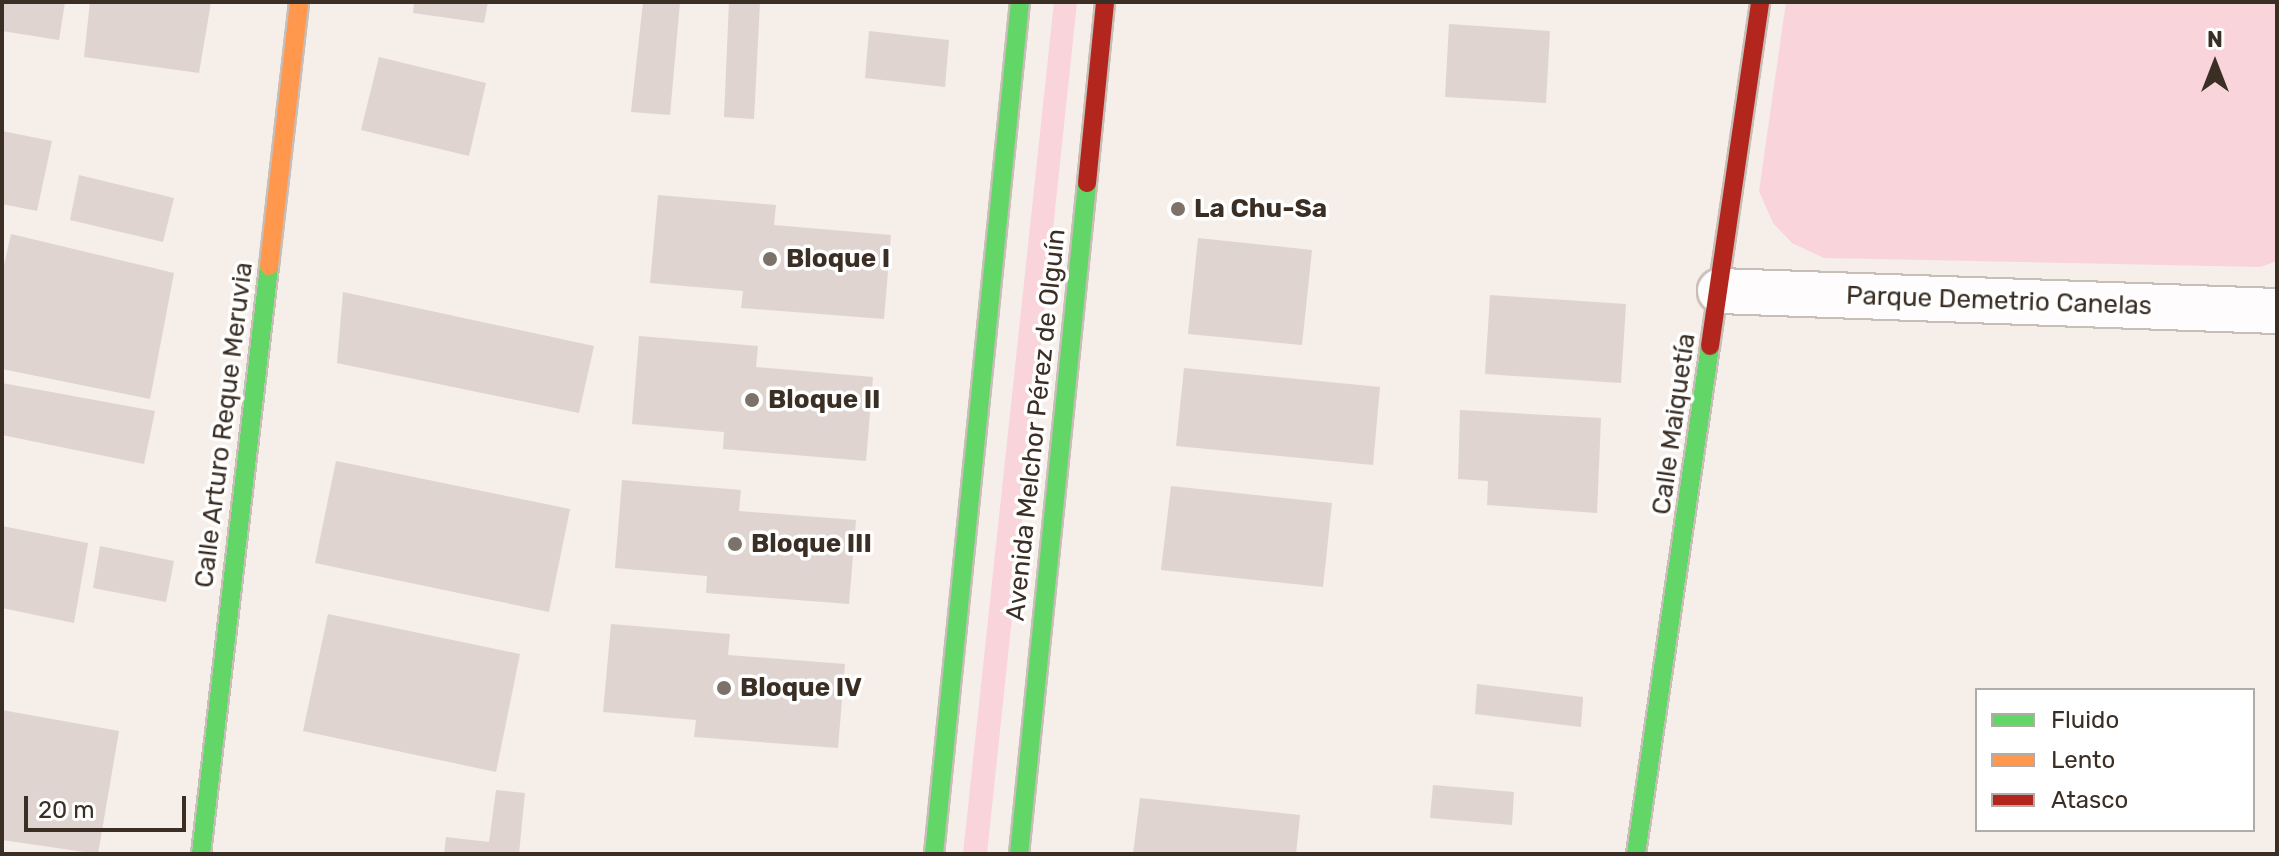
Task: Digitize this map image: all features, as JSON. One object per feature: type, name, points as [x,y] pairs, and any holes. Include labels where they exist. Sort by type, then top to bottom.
[{"type":"main road","name":"Calle Arturo Reque Meruvia","points":[[201,854],[299,2]]},
{"type":"main road","points":[[934,854],[1020,2]]},
{"type":"main road","name":"Avenida Melchor Pérez de Olguín","points":[[1019,854],[1105,2]]},
{"type":"main road","name":"Calle Maiquetía","points":[[1636,854],[1760,2]]},
{"type":"street","name":"Parque Demetrio Canelas","points":[[1720,291],[2277,311]]},
{"type":"shaded area","points":[[1054,2],[1077,2],[987,854],[963,854]]},
{"type":"shaded area","points":[[1786,2],[2277,2],[2277,261],[2260,267],[1824,258],[1792,243],[1773,223],[1759,191]]},
{"type":"building","points":[[2,2],[65,2],[59,40],[2,31]]},
{"type":"building","points":[[90,2],[211,2],[199,73],[84,57]]},
{"type":"building","points":[[414,2],[488,2],[484,23],[413,13]]},
{"type":"building","points":[[643,2],[680,2],[670,115],[631,112]]},
{"type":"building","points":[[729,2],[760,2],[754,119],[724,117]]},
{"type":"building","points":[[1449,24],[1550,31],[1546,103],[1445,97]]},
{"type":"building","points":[[869,31],[949,40],[945,87],[865,78]]},
{"type":"building","points":[[379,57],[486,83],[469,156],[361,130]]},
{"type":"building","points":[[2,131],[52,141],[37,211],[2,204]]},
{"type":"building","points":[[79,175],[174,198],[163,242],[70,220]]},
{"type":"building","name":"Bloque I","points":[[658,195],[776,205],[774,225],[891,235],[884,319],[741,308],[743,291],[650,283]]},
{"type":"building","points":[[11,234],[174,273],[150,399],[2,369],[2,274]]},
{"type":"building","points":[[1198,238],[1312,250],[1302,345],[1188,334]]},
{"type":"building","points":[[343,292],[594,346],[579,413],[337,363]]},
{"type":"building","points":[[1490,295],[1626,304],[1621,383],[1485,374]]},
{"type":"building","name":"Bloque II","points":[[639,336],[758,346],[756,367],[873,377],[866,461],[723,449],[724,432],[632,424]]},
{"type":"building","points":[[1184,368],[1380,387],[1373,465],[1176,446]]},
{"type":"building","points":[[2,383],[155,411],[144,464],[2,435]]},
{"type":"building","points":[[1460,410],[1601,418],[1597,513],[1487,505],[1488,481],[1458,479]]},
{"type":"building","points":[[336,461],[570,509],[549,612],[315,563]]},
{"type":"building","name":"Bloque III","points":[[622,480],[741,490],[739,511],[856,520],[849,604],[706,593],[707,576],[615,568]]},
{"type":"building","points":[[1171,486],[1332,503],[1323,587],[1161,570]]},
{"type":"building","points":[[2,526],[88,543],[74,623],[2,608]]},
{"type":"building","points":[[100,546],[174,561],[166,602],[93,588]]},
{"type":"building","points":[[328,614],[520,654],[496,772],[303,731]]},
{"type":"building","name":"Bloque IV","points":[[611,624],[730,634],[728,655],[845,664],[838,748],[694,737],[696,720],[603,712]]},
{"type":"building","points":[[1477,684],[1583,697],[1581,727],[1475,714]]},
{"type":"building","points":[[2,710],[119,731],[98,854],[2,840]]},
{"type":"building","points":[[1433,785],[1514,792],[1512,825],[1430,818]]},
{"type":"building","points":[[496,790],[525,793],[519,854],[444,854],[446,837],[489,842]]},
{"type":"building","points":[[1140,798],[1300,815],[1296,854],[1133,854]]},
{"type":"traffic: fast","points":[[934,854],[1020,2]]},
{"type":"traffic: fast","points":[[1019,854],[1087,183]]},
{"type":"traffic: fast","points":[[201,854],[269,266]]},
{"type":"traffic: fast","points":[[1636,854],[1710,346]]},
{"type":"traffic: slow","points":[[269,266],[299,2]]},
{"type":"traffic: jam","points":[[1087,183],[1105,2]]},
{"type":"traffic: jam","points":[[1710,346],[1760,2]]},
{"type":"place","name":"La Chu-Sa","points":[[1178,209]]},
{"type":"place","name":"Bloque I","points":[[770,259]]},
{"type":"place","name":"Bloque II","points":[[752,400]]},
{"type":"place","name":"Bloque III","points":[[735,544]]},
{"type":"place","name":"Bloque IV","points":[[724,688]]}]
